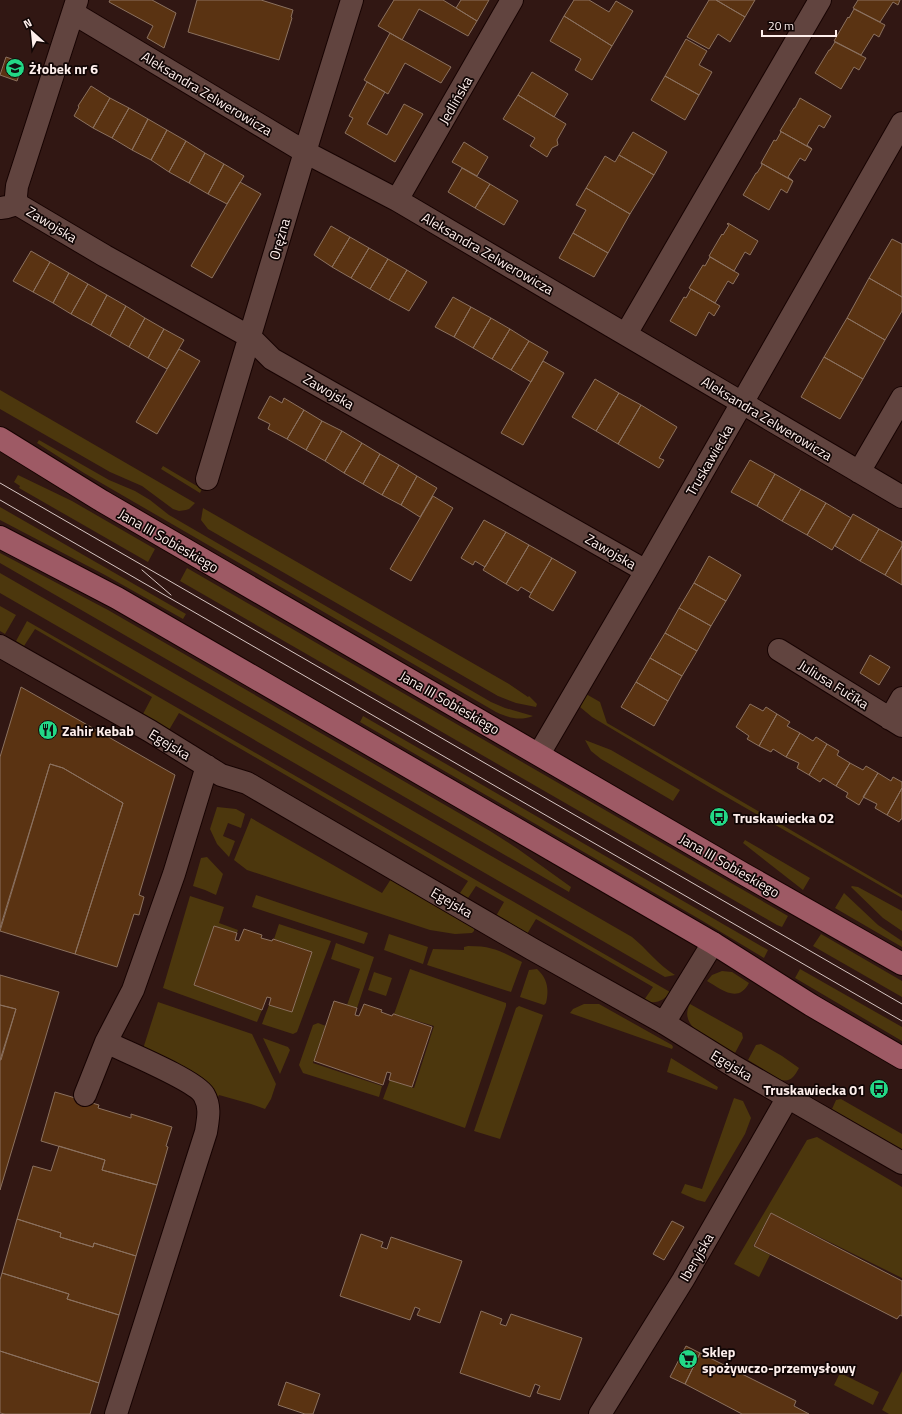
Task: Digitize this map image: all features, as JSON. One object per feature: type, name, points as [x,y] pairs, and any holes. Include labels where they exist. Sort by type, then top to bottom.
[{"type":"main road","name":"Jana III Sobieskiego","points":[[0,438],[102,501],[742,873],[902,964]]},
{"type":"main road","points":[[0,537],[117,598],[713,943],[811,1005],[902,1058]]},
{"type":"street","name":"Orężna","points":[[207,479],[352,0]]},
{"type":"street","name":"Jedlińska","points":[[397,200],[512,0]]},
{"type":"street","points":[[626,334],[820,0]]},
{"type":"street","name":"Aleksandra Zelwerowicza","points":[[75,6],[305,152],[397,200],[902,497]]},
{"type":"street","name":"Zawojska","points":[[75,6],[17,186],[16,196],[9,206],[105,256],[250,337],[272,359],[646,570]]},
{"type":"street","name":"Truskawiecka","points":[[539,754],[902,123]]},
{"type":"street","points":[[859,472],[902,398]]},
{"type":"street","name":"Egejska","points":[[0,646],[150,731],[221,775],[247,783],[532,949],[664,1023],[735,1067],[902,1163]]},
{"type":"street","name":"Juliusa Fučíka","points":[[779,650],[896,722],[902,698]]},
{"type":"street","points":[[85,1095],[106,1042],[134,990],[174,874],[207,766]]},
{"type":"street","points":[[664,1023],[713,943]]},
{"type":"street","points":[[106,1042],[198,1087],[204,1095],[208,1105],[209,1116],[206,1132],[116,1414]]},
{"type":"street","name":"Iberyjska","points":[[600,1414],[683,1280],[788,1097]]},
{"type":"shaded area","points":[[0,390],[195,503],[186,510],[179,511],[173,509],[142,486],[110,472],[0,409]]},
{"type":"shaded area","points":[[39,440],[109,480],[135,491],[150,500],[169,515],[491,702],[505,708],[533,716],[528,718],[514,718],[496,712],[84,473],[37,443]]},
{"type":"shaded area","points":[[163,466],[202,489],[200,493],[161,469]]},
{"type":"shaded area","points":[[18,475],[72,501],[155,549],[148,562],[19,488],[20,486],[14,482]]},
{"type":"shaded area","points":[[0,507],[186,614],[183,619],[105,575],[0,520]]},
{"type":"shaded area","points":[[203,508],[509,684],[528,697],[529,696],[537,704],[536,707],[516,703],[498,696],[208,529],[201,520]]},
{"type":"shaded area","points":[[0,553],[108,610],[490,831],[571,887],[569,892],[0,563]]},
{"type":"shaded area","points":[[187,568],[788,916],[782,927],[180,581]]},
{"type":"shaded area","points":[[0,573],[632,937],[663,967],[675,975],[665,977],[0,593]]},
{"type":"shaded area","points":[[0,606],[16,615],[5,634],[0,631]]},
{"type":"shaded area","points":[[27,621],[670,992],[665,998],[659,1001],[652,1002],[644,1000],[653,987],[536,919],[527,934],[496,916],[504,902],[476,886],[468,898],[460,893],[468,881],[179,713],[169,730],[143,714],[152,697],[35,629],[24,646],[16,641]]},
{"type":"shaded area","points":[[586,694],[600,702],[607,723],[902,895],[902,898],[711,788],[592,717],[580,707]]},
{"type":"shaded area","points":[[363,716],[768,950],[764,958],[360,722]]},
{"type":"shaded area","points":[[585,740],[611,750],[680,790],[673,801],[601,759],[591,751]]},
{"type":"shaded area","points":[[217,807],[236,809],[245,814],[241,828],[228,823],[223,836],[235,841],[229,857],[217,844],[210,829]]},
{"type":"shaded area","points":[[251,818],[382,893],[391,879],[474,928],[474,931],[472,933],[455,934],[430,930],[247,870],[234,860]]},
{"type":"shaded area","points":[[745,840],[810,878],[803,890],[743,843]]},
{"type":"shaded area","points":[[207,857],[223,874],[216,895],[193,886],[201,858]]},
{"type":"shaded area","points":[[851,887],[858,887],[902,911],[902,931],[883,918]]},
{"type":"shaded area","points":[[844,893],[878,925],[902,941],[902,947],[835,908]]},
{"type":"shaded area","points":[[256,895],[368,933],[364,944],[252,907]]},
{"type":"shaded area","points":[[190,896],[224,907],[219,923],[238,930],[237,933],[214,926],[194,985],[262,1010],[257,1022],[163,988]]},
{"type":"shaded area","points":[[279,924],[331,941],[297,1032],[293,1034],[262,1024],[269,1005],[292,1012],[312,952],[274,939]]},
{"type":"shaded area","points":[[389,934],[428,947],[423,964],[384,950]]},
{"type":"shaded area","points":[[821,934],[902,981],[902,997],[813,946]]},
{"type":"shaded area","points":[[336,943],[374,957],[357,1008],[347,1005],[360,969],[331,959]]},
{"type":"shaded area","points":[[464,947],[490,948],[522,962],[511,992],[427,965],[433,949],[464,950]]},
{"type":"shaded area","points":[[410,969],[506,1003],[465,1128],[383,1099],[390,1080],[414,1088],[434,1026],[394,1014]]},
{"type":"shaded area","points":[[537,969],[541,973],[547,985],[547,998],[544,1005],[520,997],[529,970]]},
{"type":"shaded area","points":[[800,969],[902,1027],[902,1041],[795,978]]},
{"type":"shaded area","points":[[722,971],[732,972],[749,983],[740,993],[735,994],[724,991],[707,981],[712,975]]},
{"type":"shaded area","points":[[374,972],[392,978],[386,996],[368,990]]},
{"type":"shaded area","points":[[158,1002],[252,1034],[276,1084],[271,1099],[265,1109],[219,1095],[218,1097],[212,1087],[196,1073],[174,1063],[142,1052]]},
{"type":"shaded area","points":[[584,1004],[599,1004],[672,1045],[673,1047],[672,1049],[570,1013],[573,1009]]},
{"type":"shaded area","points":[[690,1004],[742,1033],[743,1038],[735,1053],[710,1040],[694,1028],[689,1021],[687,1013]]},
{"type":"shaded area","points":[[519,1006],[543,1015],[500,1139],[474,1131],[516,1008]]},
{"type":"shaded area","points":[[318,1023],[326,1026],[313,1063],[382,1086],[379,1097],[303,1073],[299,1065],[313,1025]]},
{"type":"shaded area","points":[[263,1038],[288,1047],[290,1050],[280,1074]]},
{"type":"shaded area","points":[[761,1044],[799,1068],[792,1078],[781,1080],[748,1060],[756,1045]]},
{"type":"shaded area","points":[[671,1058],[718,1087],[717,1090],[667,1072]]},
{"type":"shaded area","points":[[734,1098],[743,1101],[751,1118],[745,1134],[705,1202],[681,1193],[685,1184],[702,1189]]},
{"type":"shaded area","points":[[841,1099],[902,1134],[902,1149],[832,1109],[836,1100]]},
{"type":"shaded area","points":[[817,1137],[902,1187],[902,1278],[771,1213],[753,1246],[770,1255],[759,1277],[734,1264],[807,1140]]},
{"type":"shaded area","points":[[902,1371],[902,1414],[889,1414],[882,1410]]},
{"type":"shaded area","points":[[840,1373],[879,1392],[873,1405],[834,1385]]},
{"type":"building","points":[[110,0],[152,0],[176,13],[164,48],[147,38],[153,26],[109,2]]},
{"type":"building","points":[[197,0],[261,0],[293,10],[279,60],[188,32]]},
{"type":"building","points":[[394,0],[443,0],[477,21],[468,36],[419,9],[402,40],[378,26]]},
{"type":"building","points":[[461,0],[489,0],[477,21],[456,8]]},
{"type":"building","points":[[574,0],[589,0],[609,12],[616,1],[633,11],[612,46],[564,16]]},
{"type":"building","points":[[709,0],[716,0],[745,17],[730,42],[718,34],[709,49],[687,37]]},
{"type":"building","points":[[716,0],[755,0],[745,17]]},
{"type":"building","points":[[858,0],[900,0],[898,5],[893,2],[880,22],[853,8]]},
{"type":"building","points":[[854,9],[885,25],[879,37],[874,34],[861,55],[834,41]]},
{"type":"building","points":[[564,16],[612,46],[592,80],[575,70],[581,59],[550,41]]},
{"type":"building","points":[[390,33],[451,67],[441,83],[405,63],[388,94],[364,80]]},
{"type":"building","points":[[686,39],[707,51],[699,65],[712,72],[699,95],[665,76]]},
{"type":"building","points":[[835,42],[866,58],[859,70],[854,67],[841,89],[815,73]]},
{"type":"building","points":[[6,57],[23,63],[17,81],[0,75]]},
{"type":"building","points":[[532,72],[568,94],[554,117],[518,95]]},
{"type":"building","points":[[665,76],[699,95],[685,120],[651,100]]},
{"type":"building","points":[[367,82],[385,92],[367,124],[387,135],[404,104],[423,114],[395,162],[345,133],[353,118],[349,116]]},
{"type":"building","points":[[91,86],[110,98],[93,128],[74,116],[79,107],[78,106]]},
{"type":"building","points":[[518,95],[566,124],[557,140],[558,145],[552,148],[547,157],[530,146],[535,138],[503,119]]},
{"type":"building","points":[[110,98],[129,108],[112,138],[93,128]]},
{"type":"building","points":[[800,98],[831,116],[824,128],[819,125],[807,145],[812,149],[780,131]]},
{"type":"building","points":[[129,108],[148,119],[132,150],[112,138]]},
{"type":"building","points":[[148,119],[167,130],[151,160],[132,150]]},
{"type":"building","points":[[167,130],[186,141],[169,172],[151,160]]},
{"type":"building","points":[[780,131],[812,149],[805,161],[800,158],[788,177],[793,181],[761,163],[774,140],[776,141],[781,132]]},
{"type":"building","points":[[633,132],[667,152],[654,175],[619,155]]},
{"type":"building","points":[[186,141],[205,153],[189,183],[169,172]]},
{"type":"building","points":[[464,142],[488,157],[477,176],[452,162]]},
{"type":"building","points":[[205,153],[224,164],[208,194],[189,183]]},
{"type":"building","points":[[619,155],[654,175],[630,214],[586,188],[605,156],[615,162]]},
{"type":"building","points":[[761,163],[793,181],[787,193],[781,189],[769,210],[743,195],[762,165]]},
{"type":"building","points":[[224,164],[244,176],[227,204],[208,194]]},
{"type":"building","points":[[462,168],[490,184],[475,208],[448,192]]},
{"type":"building","points":[[240,182],[261,194],[212,278],[191,266]]},
{"type":"building","points":[[490,184],[518,201],[504,225],[475,208]]},
{"type":"building","points":[[586,188],[630,214],[608,253],[573,233],[586,210],[576,205]]},
{"type":"building","points":[[728,223],[758,241],[750,255],[745,252],[734,271],[709,256],[729,225],[727,224]]},
{"type":"building","points":[[331,226],[350,237],[332,267],[314,255]]},
{"type":"building","points":[[573,233],[608,253],[594,277],[559,258]]},
{"type":"building","points":[[350,237],[369,248],[351,278],[332,267]]},
{"type":"building","points":[[892,239],[902,244],[902,297],[869,278]]},
{"type":"building","points":[[369,248],[388,259],[370,289],[351,278]]},
{"type":"building","points":[[31,251],[50,262],[33,292],[13,281]]},
{"type":"building","points":[[710,257],[739,274],[733,284],[728,281],[715,303],[689,288],[703,265],[705,266]]},
{"type":"building","points":[[388,259],[407,270],[389,300],[370,289]]},
{"type":"building","points":[[50,262],[69,273],[53,303],[33,292]]},
{"type":"building","points":[[407,270],[427,282],[409,311],[389,300]]},
{"type":"building","points":[[69,273],[88,284],[71,314],[53,303]]},
{"type":"building","points":[[869,278],[902,297],[902,311],[885,340],[847,318]]},
{"type":"building","points":[[88,284],[107,295],[91,325],[71,314]]},
{"type":"building","points":[[691,289],[720,306],[714,316],[709,312],[696,336],[670,321],[684,297],[686,298]]},
{"type":"building","points":[[107,295],[126,306],[110,336],[91,325]]},
{"type":"building","points":[[453,297],[471,307],[454,337],[435,327]]},
{"type":"building","points":[[126,306],[145,318],[129,347],[110,336]]},
{"type":"building","points":[[471,307],[491,318],[473,348],[454,337]]},
{"type":"building","points":[[145,318],[164,329],[148,358],[129,347]]},
{"type":"building","points":[[491,318],[510,329],[492,359],[473,348]]},
{"type":"building","points":[[847,318],[885,340],[863,379],[824,357]]},
{"type":"building","points":[[164,329],[184,340],[167,369],[148,358]]},
{"type":"building","points":[[510,329],[529,341],[511,370],[492,359]]},
{"type":"building","points":[[529,341],[548,352],[531,382],[511,370]]},
{"type":"building","points":[[179,349],[200,361],[157,434],[136,422]]},
{"type":"building","points":[[824,357],[863,379],[840,419],[801,397]]},
{"type":"building","points":[[543,361],[564,373],[523,445],[501,433]]},
{"type":"building","points":[[595,379],[619,393],[596,431],[572,417]]},
{"type":"building","points":[[619,393],[641,405],[618,444],[596,431]]},
{"type":"building","points":[[270,396],[282,403],[284,398],[304,410],[287,439],[268,429],[270,424],[258,418]]},
{"type":"building","points":[[641,405],[677,427],[659,458],[664,460],[659,468],[618,444]]},
{"type":"building","points":[[304,410],[322,421],[306,450],[287,439]]},
{"type":"building","points":[[322,421],[342,431],[325,461],[306,450]]},
{"type":"building","points":[[342,431],[362,443],[344,473],[325,461]]},
{"type":"building","points":[[362,443],[380,454],[363,484],[344,473]]},
{"type":"building","points":[[380,454],[399,465],[382,495],[363,484]]},
{"type":"building","points":[[750,460],[775,474],[757,506],[731,492]]},
{"type":"building","points":[[399,465],[417,476],[401,505],[382,495]]},
{"type":"building","points":[[775,474],[801,489],[782,521],[757,506]]},
{"type":"building","points":[[417,476],[437,488],[420,517],[401,505]]},
{"type":"building","points":[[801,489],[826,503],[807,535],[782,521]]},
{"type":"building","points":[[433,496],[453,508],[411,581],[390,569]]},
{"type":"building","points":[[826,503],[851,518],[832,550],[807,535]]},
{"type":"building","points":[[853,514],[879,529],[860,561],[835,546]]},
{"type":"building","points":[[484,520],[506,532],[485,567],[475,561],[473,565],[461,558]]},
{"type":"building","points":[[879,529],[902,542],[902,546],[885,575],[860,561]]},
{"type":"building","points":[[506,532],[529,545],[506,584],[483,570]]},
{"type":"building","points":[[529,545],[552,558],[531,593],[521,587],[518,591],[506,584]]},
{"type":"building","points":[[902,546],[902,585],[885,575]]},
{"type":"building","points":[[709,556],[741,575],[726,601],[694,583]]},
{"type":"building","points":[[552,558],[576,572],[553,611],[529,597]]},
{"type":"building","points":[[694,583],[726,601],[711,626],[679,608]]},
{"type":"building","points":[[679,608],[711,626],[697,651],[665,633]]},
{"type":"building","points":[[665,633],[697,651],[682,676],[650,658]]},
{"type":"building","points":[[870,655],[890,667],[879,685],[860,673]]},
{"type":"building","points":[[650,658],[682,676],[668,701],[636,682]]},
{"type":"building","points":[[636,682],[668,701],[654,726],[621,707]]},
{"type":"building","points":[[21,687],[175,775],[139,895],[144,897],[139,915],[134,914],[117,967],[75,954],[123,803],[63,768],[50,764],[0,928],[0,757]]},
{"type":"building","points":[[750,704],[763,711],[766,707],[777,714],[759,746],[747,739],[749,736],[736,727]]},
{"type":"building","points":[[777,714],[790,722],[787,726],[800,733],[786,757],[773,749],[771,752],[759,746]]},
{"type":"building","points":[[800,733],[813,741],[816,737],[827,744],[809,775],[797,768],[799,763],[786,757]]},
{"type":"building","points":[[827,744],[839,751],[837,755],[850,763],[836,786],[823,778],[820,782],[809,775]]},
{"type":"building","points":[[850,763],[863,770],[866,766],[878,773],[859,805],[846,797],[848,793],[836,786]]},
{"type":"building","points":[[50,764],[63,768],[123,803],[75,954],[0,931]]},
{"type":"building","points":[[878,773],[891,781],[893,777],[902,782],[902,788],[887,815],[875,808],[877,804],[863,797]]},
{"type":"building","points":[[902,788],[902,819],[899,822],[887,815]]},
{"type":"building","points":[[214,926],[237,933],[235,940],[239,941],[244,929],[262,935],[261,938],[272,941],[273,939],[312,952],[292,1012],[269,1005],[271,998],[267,997],[262,1010],[194,985]]},
{"type":"building","points":[[0,975],[59,992],[0,1190],[0,1060],[16,1009],[0,1005]]},
{"type":"building","points":[[334,1001],[357,1008],[355,1015],[359,1016],[364,1004],[382,1010],[381,1012],[392,1016],[394,1014],[432,1027],[412,1087],[389,1080],[391,1073],[387,1072],[383,1085],[314,1061]]},
{"type":"building","points":[[0,1005],[16,1009],[1,1060],[0,1060]]},
{"type":"building","points":[[55,1092],[99,1105],[98,1108],[131,1118],[131,1114],[172,1127],[157,1185],[102,1170],[105,1160],[41,1141]]},
{"type":"building","points":[[59,1146],[105,1160],[102,1170],[157,1185],[136,1256],[94,1243],[93,1247],[60,1237],[61,1233],[17,1219],[33,1166],[51,1171]]},
{"type":"building","points":[[771,1213],[902,1281],[902,1316],[900,1315],[897,1319],[754,1246]]},
{"type":"building","points":[[17,1219],[61,1233],[60,1237],[93,1247],[94,1243],[136,1256],[119,1315],[67,1299],[69,1294],[2,1273]]},
{"type":"building","points":[[672,1221],[684,1227],[664,1260],[653,1254]]},
{"type":"building","points":[[361,1234],[383,1242],[381,1247],[387,1249],[391,1237],[462,1261],[440,1323],[417,1315],[420,1309],[415,1307],[410,1320],[340,1296]]},
{"type":"building","points":[[2,1273],[69,1294],[67,1299],[119,1315],[99,1383],[0,1351],[0,1280]]},
{"type":"building","points":[[481,1311],[502,1319],[500,1324],[506,1326],[511,1314],[582,1338],[560,1400],[537,1393],[540,1386],[535,1384],[530,1397],[460,1373]]},
{"type":"building","points":[[686,1346],[700,1353],[685,1384],[670,1377]]},
{"type":"building","points":[[0,1351],[99,1383],[90,1414],[0,1413]]},
{"type":"building","points":[[700,1353],[796,1401],[794,1406],[809,1414],[742,1414],[685,1384]]},
{"type":"building","points":[[286,1382],[320,1394],[313,1414],[305,1414],[278,1405]]},
{"type":"tram line","points":[[0,483],[902,1004]]},
{"type":"tram line","points":[[0,500],[902,1021]]},
{"type":"tram line","points":[[142,570],[171,595]]},
{"type":"place","name":"Żłobek nr 6","points":[[15,68]]},
{"type":"place","name":"Zahir Kebab","points":[[48,730]]},
{"type":"place","name":"Truskawiecka 02","points":[[719,817]]},
{"type":"place","name":"Truskawiecka 01","points":[[879,1089]]},
{"type":"place","name":"Sklep spożywczo-przemysłowy","points":[[688,1359]]}]
